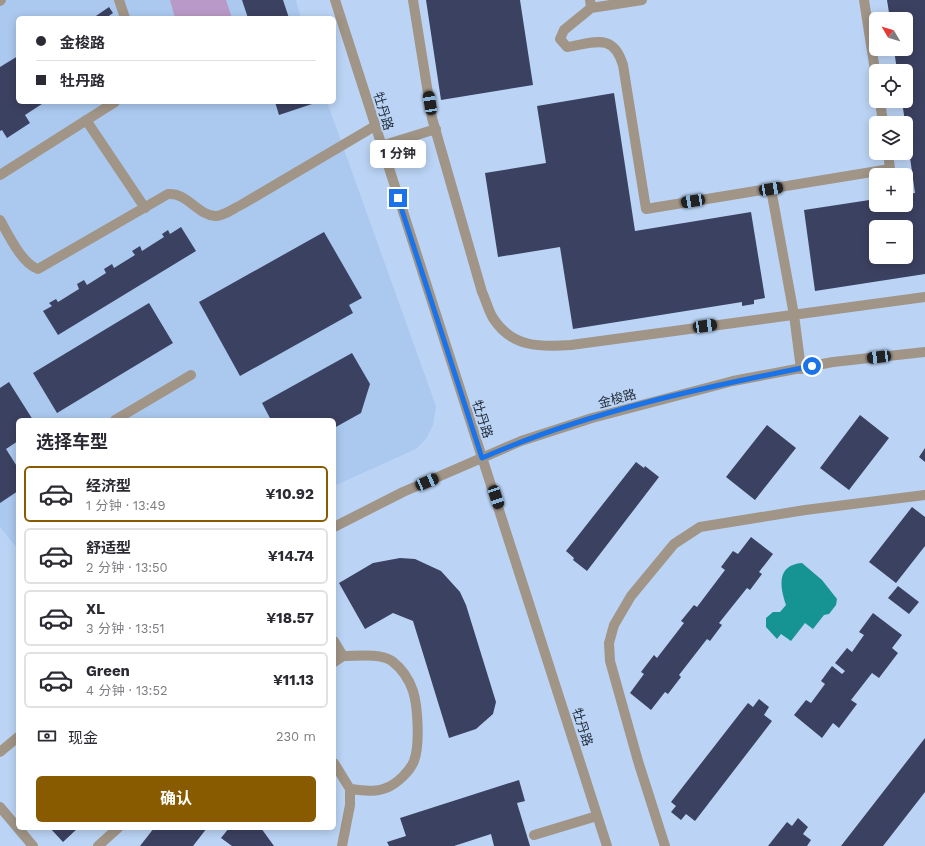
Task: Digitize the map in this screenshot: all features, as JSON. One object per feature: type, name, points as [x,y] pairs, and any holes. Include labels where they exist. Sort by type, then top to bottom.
[{"type":"street","points":[[119,0],[124,16]]},
{"type":"street","name":"牡丹路","points":[[335,0],[607,846]]},
{"type":"street","points":[[414,0],[436,129],[482,292],[493,318],[505,332],[518,340],[534,346],[571,344],[925,297]]},
{"type":"street","points":[[642,0],[590,4],[564,30],[560,39],[567,47],[602,42],[616,48],[620,54],[624,65],[646,209],[890,169],[889,160]]},
{"type":"street","points":[[864,0],[874,64]]},
{"type":"street","points":[[0,175],[112,104]]},
{"type":"street","points":[[86,120],[145,208]]},
{"type":"street","points":[[0,220],[25,261],[32,267],[38,269],[168,194],[176,193],[208,214],[216,216],[221,215],[241,205],[375,126]]},
{"type":"street","points":[[381,146],[436,129]]},
{"type":"street","points":[[771,189],[794,314],[801,369]]},
{"type":"street","name":"金梭路","points":[[336,526],[403,492],[521,441],[592,418],[733,381],[833,362],[925,352]]},
{"type":"street","points":[[119,418],[191,375]]},
{"type":"street","points":[[665,846],[638,761],[610,661],[609,642],[614,625],[631,596],[674,544],[700,527],[805,510],[925,495]]},
{"type":"street","points":[[336,644],[343,656]]},
{"type":"street","points":[[336,661],[343,656],[377,656],[391,661],[405,674],[413,691],[417,714],[417,742],[414,760],[408,771],[388,788],[376,791],[350,789]]},
{"type":"street","points":[[0,752],[16,739]]},
{"type":"street","points":[[336,766],[350,789],[350,805],[342,846]]},
{"type":"street","points":[[0,807],[16,826]]},
{"type":"street","points":[[534,835],[597,816]]},
{"type":"street","points":[[19,830],[33,846]]},
{"type":"street","points":[[98,846],[116,830]]},
{"type":"shaded area","points":[[0,0],[296,0],[300,16],[16,16],[16,104],[328,104],[436,406],[433,425],[426,439],[416,449],[336,485],[336,418],[16,418],[16,547],[0,527]]},
{"type":"shaded area","points":[[170,0],[226,0],[231,16],[174,16]]},
{"type":"shaded area","points":[[802,563],[822,580],[837,599],[836,605],[829,614],[824,615],[813,629],[805,623],[791,641],[781,634],[777,639],[766,627],[766,618],[773,612],[780,612],[786,605],[782,591],[782,578],[784,572],[794,565]]},
{"type":"building","points":[[242,0],[283,0],[288,16],[247,16]]},
{"type":"building","points":[[426,0],[520,0],[533,85],[441,100]]},
{"type":"building","points":[[887,0],[925,0],[925,274],[815,291],[804,210],[869,200],[869,212],[913,212],[913,193],[915,193],[913,168],[911,168],[910,160],[913,160],[913,116],[904,116],[903,108],[913,108],[913,64],[896,64],[895,56],[913,56],[913,12],[889,12]]},
{"type":"building","points":[[109,7],[113,13],[109,16],[96,16]]},
{"type":"building","points":[[16,57],[16,104],[42,104],[25,115],[30,123],[7,138],[2,130],[0,131],[0,67]]},
{"type":"building","points":[[614,93],[635,231],[751,212],[765,298],[754,300],[754,304],[742,306],[742,302],[573,329],[560,247],[498,257],[485,173],[546,163],[537,106]]},
{"type":"building","points":[[276,104],[312,104],[279,115]]},
{"type":"building","points":[[181,227],[196,251],[58,335],[43,311],[52,306],[49,303],[56,299],[58,302],[79,289],[77,284],[84,280],[87,285],[106,273],[104,269],[112,264],[114,268],[135,255],[132,251],[140,246],[142,251],[164,237],[162,234],[168,230],[170,234]]},
{"type":"building","points":[[324,232],[362,298],[349,305],[353,313],[240,376],[199,302]]},
{"type":"building","points":[[149,303],[173,343],[57,413],[33,373]]},
{"type":"building","points":[[352,353],[370,384],[361,413],[336,427],[336,418],[270,418],[262,403]]},
{"type":"building","points":[[9,382],[32,418],[16,418],[16,442],[6,449],[16,465],[16,492],[0,503],[0,388]]},
{"type":"building","points":[[860,415],[889,438],[849,490],[820,468]]},
{"type":"building","points":[[767,425],[796,448],[755,500],[726,477]]},
{"type":"building","points":[[925,448],[925,462],[919,457]]},
{"type":"building","points":[[636,462],[644,468],[645,466],[659,477],[587,571],[573,560],[574,558],[566,551]]},
{"type":"building","points":[[912,507],[925,517],[925,546],[896,583],[869,562]]},
{"type":"building","points":[[751,537],[773,554],[759,572],[762,574],[750,590],[747,588],[719,623],[722,625],[710,641],[707,639],[679,675],[681,677],[668,694],[665,692],[651,710],[630,693],[644,674],[641,672],[654,655],[657,658],[684,623],[681,621],[694,605],[697,607],[725,570],[721,567],[733,551],[738,554]]},
{"type":"building","points":[[400,558],[415,559],[441,571],[460,592],[466,605],[496,702],[493,714],[476,729],[449,738],[413,621],[393,613],[365,629],[339,583],[373,563]]},
{"type":"building","points":[[898,586],[919,602],[909,614],[888,598]]},
{"type":"building","points":[[873,613],[902,635],[892,648],[898,653],[879,678],[872,673],[851,700],[857,704],[839,728],[833,723],[822,738],[794,715],[806,700],[811,703],[825,684],[821,681],[832,666],[842,674],[845,671],[835,663],[847,648],[852,652],[864,635],[859,632]]},
{"type":"building","points":[[759,699],[769,707],[764,715],[772,721],[695,821],[686,814],[681,820],[671,812],[676,806],[671,802],[748,703],[753,707]]},
{"type":"building","points":[[925,738],[925,792],[883,846],[841,846]]},
{"type":"building","points":[[519,780],[525,801],[517,803],[530,846],[494,846],[491,834],[454,846],[389,846],[387,842],[406,836],[400,818]]},
{"type":"building","points":[[798,818],[808,827],[803,834],[811,840],[807,846],[768,846],[787,822],[792,826]]},
{"type":"building","points":[[52,830],[76,830],[63,842]]},
{"type":"building","points":[[152,830],[205,830],[193,846],[140,846]]},
{"type":"building","points":[[227,830],[262,830],[274,846],[232,846],[221,838]]},
{"type":"route","points":[[398,198],[482,458],[521,441],[592,418],[733,381],[812,366]]}]
